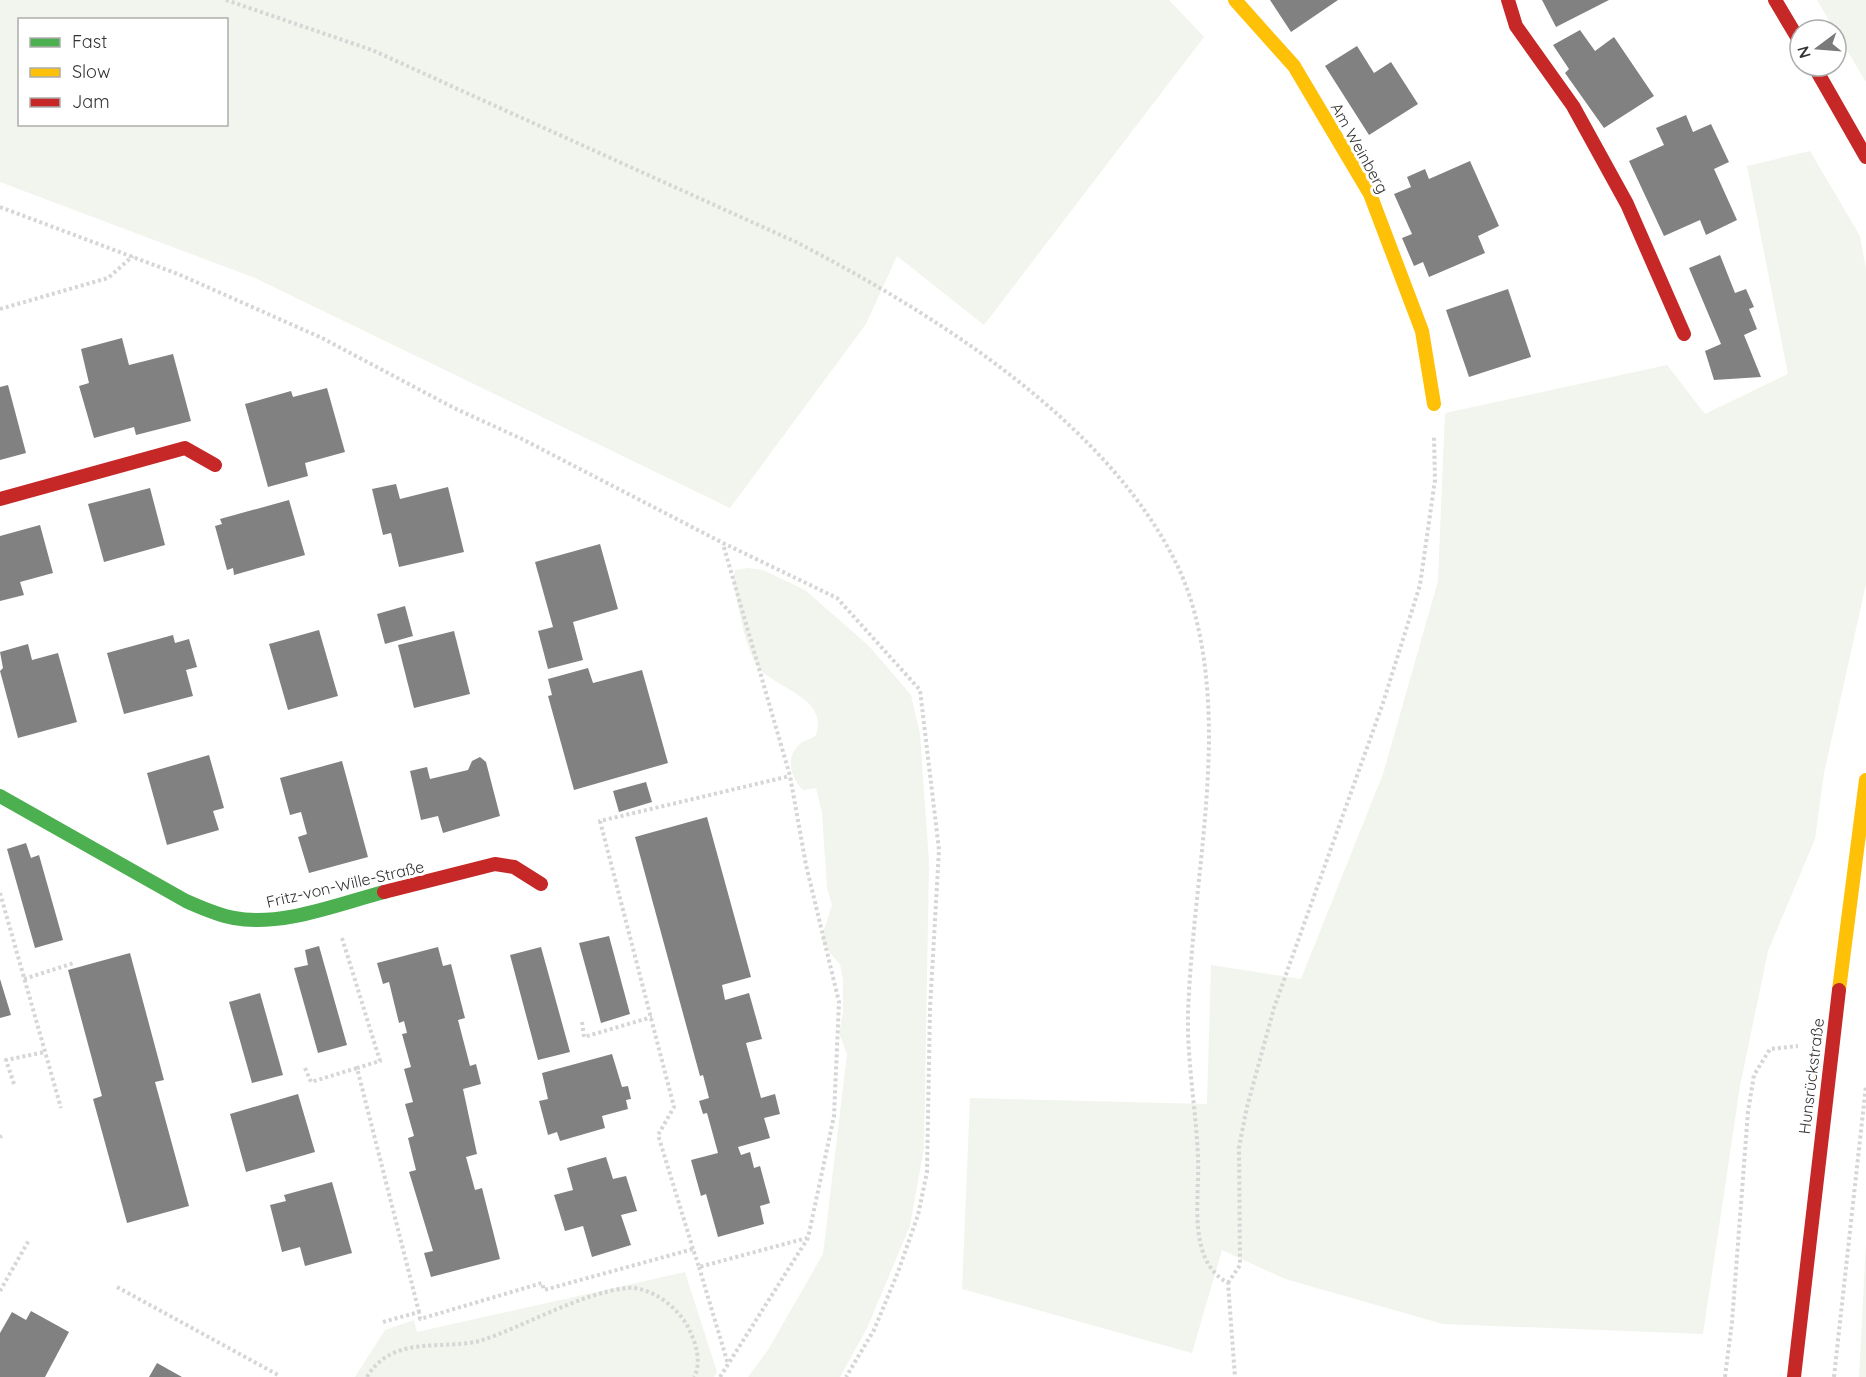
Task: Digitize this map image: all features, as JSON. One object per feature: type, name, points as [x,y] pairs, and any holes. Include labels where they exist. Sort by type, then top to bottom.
[{"type":"street","name":"Am Weinberg","points":[[1234,0],[1294,66],[1370,194],[1422,331],[1434,404]]},
{"type":"street","points":[[1508,0],[1516,26],[1573,106],[1627,204],[1684,334]]},
{"type":"street","points":[[1775,0],[1788,22]]},
{"type":"street","points":[[1821,78],[1866,158]]},
{"type":"street","points":[[0,499],[185,448],[215,465]]},
{"type":"street","name":"Hunsrückstraße","points":[[1794,1377],[1831,1047],[1866,780]]},
{"type":"street","name":"Fritz-von-Wille-Straße","points":[[0,796],[186,901],[236,920],[262,921],[333,907],[495,864],[514,867],[541,884]]},
{"type":"path","points":[[226,0],[372,50],[796,242],[854,273],[919,312],[1012,377],[1088,446],[1135,499],[1160,533],[1189,594],[1197,620],[1205,674],[1209,740],[1206,803],[1188,1015],[1192,1107],[1198,1156],[1201,1245],[1206,1262],[1216,1276],[1228,1283]]},
{"type":"path","points":[[0,207],[133,256],[322,339],[723,543],[837,598],[920,690],[939,849],[930,1008],[927,1172],[918,1215],[898,1272],[874,1330],[846,1377]]},
{"type":"path","points":[[0,309],[108,278],[133,256]]},
{"type":"path","points":[[1235,1377],[1228,1283],[1240,1265],[1239,1147],[1274,1008],[1383,703],[1420,585],[1435,480],[1434,404]]},
{"type":"path","points":[[720,1377],[808,1238],[834,1116],[838,1002],[807,865],[790,776],[723,543]]},
{"type":"path","points":[[728,1365],[658,1135],[674,1107],[600,821],[790,776]]},
{"type":"path","points":[[0,893],[61,1108]]},
{"type":"path","points":[[304,1068],[311,1082],[380,1061],[333,907]]},
{"type":"path","points":[[24,979],[74,963]]},
{"type":"path","points":[[582,1022],[584,1037],[652,1017]]},
{"type":"path","points":[[1725,1377],[1732,1322],[1748,1112],[1754,1075],[1770,1049],[1803,1045],[1831,1047]]},
{"type":"path","points":[[14,1084],[6,1060],[45,1052]]},
{"type":"path","points":[[357,1068],[420,1318],[542,1283],[544,1290],[693,1249]]},
{"type":"path","points":[[1834,1377],[1866,1085]]},
{"type":"path","points":[[699,1267],[808,1238]]},
{"type":"path","points":[[0,1291],[29,1240]]},
{"type":"path","points":[[117,1287],[280,1376]]},
{"type":"path","points":[[368,1377],[380,1360],[394,1351],[413,1347],[463,1345],[480,1341],[603,1294],[629,1288],[652,1294],[672,1307],[688,1327],[698,1356],[698,1370],[694,1377]]},
{"type":"path","points":[[383,1323],[419,1312]]},
{"type":"shaded area","points":[[0,0],[1169,0],[1204,37],[984,325],[897,256],[866,324],[730,508],[255,278],[0,182]]},
{"type":"shaded area","points":[[1817,0],[1866,0],[1866,82],[1848,52],[1848,18],[1828,18]]},
{"type":"shaded area","points":[[1810,151],[1860,236],[1866,269],[1866,584],[1824,773],[1815,839],[1768,951],[1740,1086],[1703,1334],[1443,1324],[1285,1279],[1222,1250],[1192,1353],[962,1289],[970,1098],[1207,1104],[1211,965],[1301,979],[1383,774],[1438,581],[1445,413],[1667,365],[1705,414],[1788,374],[1747,166]]},
{"type":"shaded area","points":[[748,568],[763,570],[805,590],[869,646],[911,695],[920,734],[929,862],[924,1148],[910,1226],[867,1328],[840,1377],[748,1377],[768,1350],[823,1254],[847,1054],[839,1033],[843,1012],[843,980],[840,964],[821,939],[832,905],[827,888],[822,813],[816,788],[803,790],[795,780],[791,768],[795,750],[801,743],[816,735],[818,723],[816,713],[802,698],[764,673],[752,656],[747,644],[733,581],[735,570]]},
{"type":"shaded area","points":[[1866,1244],[1866,1377],[1859,1377]]},
{"type":"shaded area","points":[[685,1272],[717,1372],[714,1377],[355,1377],[385,1330],[414,1320],[417,1332]]},
{"type":"building","points":[[1270,0],[1338,0],[1291,32]]},
{"type":"building","points":[[1542,0],[1609,0],[1556,27]]},
{"type":"building","points":[[1580,30],[1595,51],[1614,37],[1654,96],[1604,128],[1565,73],[1569,69],[1553,45]]},
{"type":"building","points":[[1357,46],[1374,73],[1391,62],[1418,104],[1369,135],[1325,66]]},
{"type":"building","points":[[1686,115],[1693,132],[1711,124],[1729,162],[1714,169],[1737,220],[1706,235],[1700,220],[1664,236],[1629,161],[1664,145],[1656,128]]},
{"type":"building","points":[[1470,161],[1499,226],[1478,236],[1485,253],[1429,277],[1423,262],[1414,266],[1402,238],[1412,234],[1394,194],[1411,187],[1407,177],[1425,169],[1429,179]]},
{"type":"building","points":[[1720,255],[1735,293],[1746,289],[1754,307],[1749,309],[1757,329],[1744,335],[1761,377],[1714,380],[1705,351],[1721,344],[1689,268]]},
{"type":"building","points":[[1508,289],[1531,357],[1469,377],[1446,310]]},
{"type":"building","points":[[122,338],[129,365],[173,354],[191,421],[136,435],[134,427],[94,438],[79,386],[89,383],[81,349]]},
{"type":"building","points":[[8,385],[26,453],[0,460],[0,387]]},
{"type":"building","points":[[327,388],[345,452],[305,463],[308,476],[268,487],[245,404],[291,391],[293,397]]},
{"type":"building","points":[[396,484],[400,499],[448,487],[464,552],[399,567],[391,533],[383,535],[372,489]]},
{"type":"building","points":[[150,488],[165,545],[104,562],[88,504]]},
{"type":"building","points":[[289,500],[305,555],[234,575],[233,568],[227,570],[215,526],[222,524],[220,519]]},
{"type":"building","points":[[40,525],[53,573],[20,582],[24,595],[0,601],[0,536]]},
{"type":"building","points":[[600,544],[618,609],[573,622],[583,660],[548,669],[538,631],[553,627],[535,562]]},
{"type":"building","points":[[405,606],[413,636],[385,644],[377,614]]},
{"type":"building","points":[[319,630],[338,696],[288,710],[269,644]]},
{"type":"building","points":[[454,631],[470,694],[414,708],[398,645]]},
{"type":"building","points":[[173,635],[175,643],[189,639],[197,667],[186,670],[193,696],[124,714],[107,653]]},
{"type":"building","points":[[28,644],[32,660],[58,653],[77,722],[18,738],[0,671],[3,668],[0,652]]},
{"type":"building","points":[[588,668],[593,683],[642,670],[668,763],[574,790],[548,696],[552,695],[548,679]]},
{"type":"building","points":[[209,755],[224,808],[213,811],[219,830],[167,845],[147,773]]},
{"type":"building","points":[[480,757],[486,762],[500,816],[443,833],[438,816],[421,820],[410,771],[427,767],[430,779],[468,770],[472,761]]},
{"type":"building","points":[[342,761],[368,857],[309,873],[298,837],[307,834],[301,812],[290,815],[280,778]]},
{"type":"building","points":[[646,782],[652,802],[619,812],[613,791]]},
{"type":"building","points":[[707,817],[751,977],[722,985],[725,1000],[749,993],[762,1039],[746,1043],[761,1098],[775,1094],[780,1114],[764,1118],[770,1138],[738,1147],[741,1155],[750,1152],[754,1168],[760,1166],[770,1203],[760,1206],[764,1224],[718,1237],[706,1194],[701,1196],[691,1160],[718,1153],[707,1113],[703,1114],[699,1101],[709,1098],[703,1075],[700,1076],[635,837]]},
{"type":"building","points":[[26,843],[31,858],[39,855],[63,940],[35,948],[7,849]]},
{"type":"building","points":[[609,936],[630,1014],[601,1023],[579,943]]},
{"type":"building","points":[[319,946],[347,1045],[318,1053],[294,968],[308,965],[305,950]]},
{"type":"building","points":[[438,947],[443,966],[451,964],[465,1018],[458,1020],[470,1066],[476,1064],[481,1084],[463,1089],[477,1154],[466,1157],[475,1190],[482,1188],[500,1259],[431,1277],[424,1253],[433,1251],[409,1172],[416,1170],[408,1138],[414,1136],[405,1104],[413,1102],[404,1069],[411,1067],[402,1034],[407,1033],[404,1021],[399,1023],[389,982],[383,984],[377,963]]},
{"type":"building","points":[[541,947],[570,1052],[538,1060],[510,955]]},
{"type":"building","points":[[130,953],[164,1080],[155,1082],[189,1206],[127,1223],[93,1099],[102,1096],[68,970]]},
{"type":"building","points":[[0,979],[11,1015],[0,1018]]},
{"type":"building","points":[[260,993],[283,1075],[252,1083],[229,1002]]},
{"type":"building","points":[[612,1054],[622,1087],[628,1086],[631,1099],[626,1100],[628,1109],[602,1116],[605,1128],[560,1141],[557,1132],[548,1135],[539,1101],[548,1099],[542,1073]]},
{"type":"building","points":[[298,1094],[315,1152],[246,1172],[230,1114]]},
{"type":"building","points":[[606,1157],[613,1179],[626,1176],[637,1211],[621,1215],[631,1245],[592,1257],[583,1226],[565,1231],[554,1195],[573,1190],[567,1168]]},
{"type":"building","points":[[332,1182],[352,1253],[305,1266],[300,1247],[282,1252],[270,1205],[286,1201],[284,1195]]},
{"type":"building","points":[[31,1311],[69,1332],[45,1377],[0,1377],[0,1333],[12,1312],[26,1320]]},
{"type":"building","points":[[157,1363],[182,1377],[149,1377]]},
{"type":"traffic: fast","points":[[0,796],[186,901],[228,917],[252,920],[290,917],[384,892]]},
{"type":"traffic: slow","points":[[1235,0],[1294,66],[1370,194],[1422,331],[1434,404]]},
{"type":"traffic: slow","points":[[1839,990],[1866,780]]},
{"type":"traffic: jam","points":[[1508,0],[1516,26],[1573,106],[1627,204],[1684,334]]},
{"type":"traffic: jam","points":[[1775,0],[1788,22]]},
{"type":"traffic: jam","points":[[1821,78],[1866,157]]},
{"type":"traffic: jam","points":[[0,499],[185,448],[215,465]]},
{"type":"traffic: jam","points":[[384,892],[495,864],[514,867],[541,884]]},
{"type":"traffic: jam","points":[[1794,1377],[1839,990]]}]
